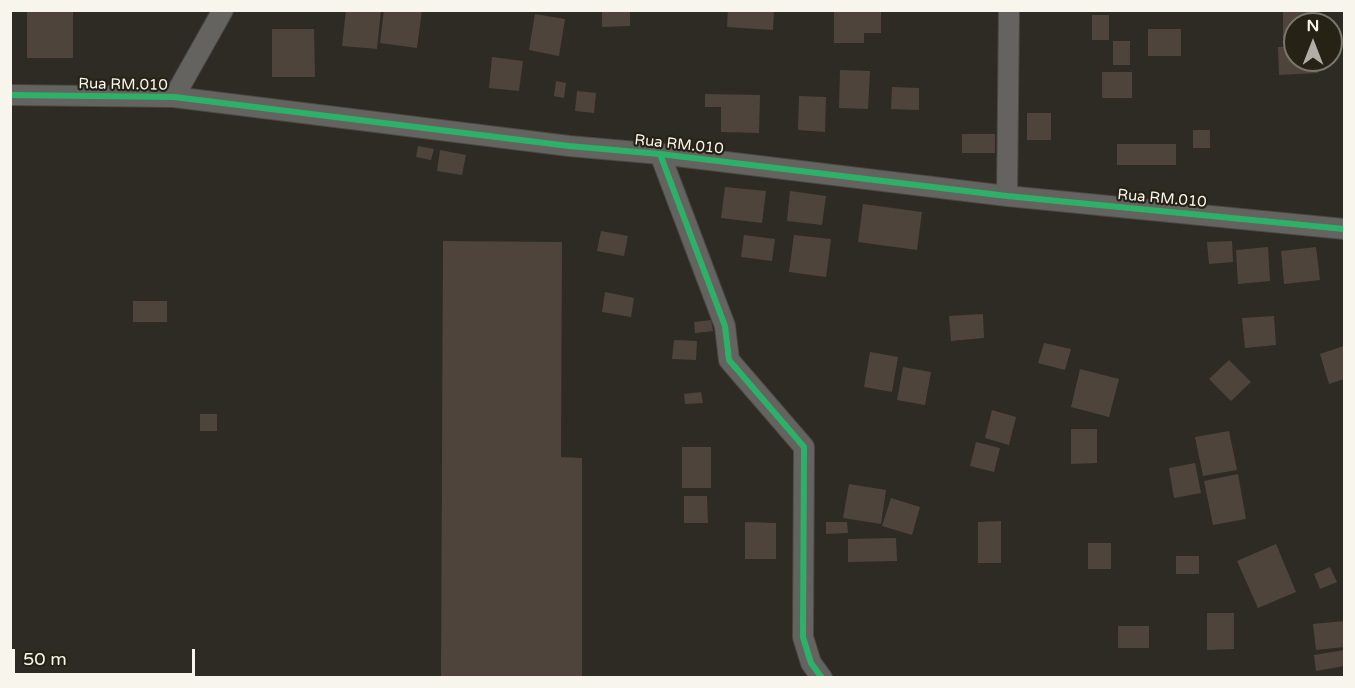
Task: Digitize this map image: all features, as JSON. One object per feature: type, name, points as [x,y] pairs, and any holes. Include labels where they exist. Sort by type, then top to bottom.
[{"type":"street","points":[[174,97],[223,10]]},
{"type":"street","points":[[1007,196],[1009,10]]},
{"type":"street","name":"Rua RM.010","points":[[10,95],[174,97],[557,145],[660,154],[1007,196],[1344,229]]},
{"type":"street","points":[[660,154],[725,327],[729,360],[804,447],[803,637],[811,663],[822,678]]},
{"type":"building","points":[[27,10],[73,10],[73,58],[27,58]]},
{"type":"building","points":[[346,10],[381,10],[377,49],[342,46]]},
{"type":"building","points":[[384,10],[422,10],[417,48],[380,43]]},
{"type":"building","points":[[602,10],[630,10],[630,26],[602,27]]},
{"type":"building","points":[[728,10],[774,10],[773,30],[727,27]]},
{"type":"building","points":[[834,10],[881,10],[881,33],[864,33],[864,43],[834,43]]},
{"type":"building","points":[[1283,10],[1312,10],[1312,12],[1283,12]]},
{"type":"building","points":[[535,14],[565,19],[559,56],[529,50]]},
{"type":"building","points":[[1092,15],[1109,15],[1109,40],[1092,40]]},
{"type":"building","points":[[272,29],[314,29],[315,77],[272,77]]},
{"type":"building","points":[[1148,29],[1181,29],[1181,56],[1148,56]]},
{"type":"building","points":[[1113,41],[1130,41],[1130,65],[1113,65]]},
{"type":"building","points":[[1278,47],[1283,47],[1283,72],[1318,73],[1279,75]]},
{"type":"building","points":[[492,57],[523,61],[519,91],[489,88]]},
{"type":"building","points":[[840,70],[870,71],[868,109],[839,108]]},
{"type":"building","points":[[1102,72],[1132,72],[1132,98],[1102,98]]},
{"type":"building","points":[[556,81],[566,83],[564,98],[554,96]]},
{"type":"building","points":[[892,87],[919,88],[919,110],[891,109]]},
{"type":"building","points":[[577,91],[596,93],[594,113],[575,111]]},
{"type":"building","points":[[705,94],[760,95],[759,133],[721,132],[721,107],[705,107]]},
{"type":"building","points":[[799,96],[826,97],[825,132],[798,130]]},
{"type":"building","points":[[1027,113],[1051,113],[1051,140],[1027,140]]},
{"type":"building","points":[[1193,130],[1210,130],[1210,148],[1193,148]]},
{"type":"building","points":[[962,134],[995,134],[995,153],[962,153]]},
{"type":"building","points":[[1117,144],[1176,144],[1176,165],[1117,165]]},
{"type":"building","points":[[418,146],[434,149],[431,160],[416,157]]},
{"type":"building","points":[[440,150],[466,155],[462,175],[437,171]]},
{"type":"building","points":[[725,187],[766,191],[762,223],[721,218]]},
{"type":"building","points":[[790,191],[826,196],[822,225],[787,221]]},
{"type":"building","points":[[863,204],[922,212],[917,250],[858,242]]},
{"type":"building","points":[[601,231],[628,236],[624,256],[597,251]]},
{"type":"building","points":[[744,235],[775,239],[772,261],[741,257]]},
{"type":"building","points":[[794,235],[831,239],[826,277],[789,272]]},
{"type":"building","points":[[443,241],[562,242],[561,457],[582,458],[582,678],[441,678]]},
{"type":"building","points":[[1232,241],[1233,262],[1209,264],[1207,242]]},
{"type":"building","points":[[1268,247],[1270,281],[1238,284],[1236,250]]},
{"type":"building","points":[[1316,247],[1320,280],[1284,284],[1281,251]]},
{"type":"building","points":[[605,292],[634,298],[631,317],[602,312]]},
{"type":"building","points":[[133,301],[167,301],[167,322],[133,322]]},
{"type":"building","points":[[983,314],[984,338],[951,341],[949,316]]},
{"type":"building","points":[[1274,316],[1276,345],[1245,348],[1242,318]]},
{"type":"building","points":[[711,320],[713,331],[695,333],[694,322]]},
{"type":"building","points":[[674,340],[697,341],[696,360],[672,359]]},
{"type":"building","points":[[1044,343],[1071,349],[1065,370],[1038,363]]},
{"type":"building","points":[[1344,346],[1344,379],[1329,384],[1320,354]]},
{"type":"building","points":[[870,352],[898,357],[892,392],[864,387]]},
{"type":"building","points":[[1229,360],[1251,382],[1231,401],[1209,379]]},
{"type":"building","points":[[903,367],[931,372],[925,405],[897,400]]},
{"type":"building","points":[[1080,369],[1119,379],[1109,417],[1071,407]]},
{"type":"building","points":[[701,392],[703,403],[685,404],[684,394]]},
{"type":"building","points":[[992,410],[1016,417],[1009,445],[985,438]]},
{"type":"building","points":[[200,414],[217,414],[217,431],[200,431]]},
{"type":"building","points":[[1071,429],[1097,429],[1097,463],[1071,464]]},
{"type":"building","points":[[1229,431],[1237,470],[1203,476],[1195,437]]},
{"type":"building","points":[[976,442],[1000,448],[994,472],[970,466]]},
{"type":"building","points":[[682,447],[711,447],[711,488],[682,488]]},
{"type":"building","points":[[1195,463],[1201,493],[1174,498],[1169,468]]},
{"type":"building","points":[[1238,474],[1246,519],[1213,525],[1204,481]]},
{"type":"building","points":[[849,484],[886,490],[881,524],[843,518]]},
{"type":"building","points":[[684,496],[707,496],[708,523],[684,523]]},
{"type":"building","points":[[891,498],[920,507],[912,535],[882,526]]},
{"type":"building","points":[[1001,521],[1001,563],[978,563],[978,522]]},
{"type":"building","points":[[745,522],[776,523],[776,559],[745,559]]},
{"type":"building","points":[[826,522],[847,522],[848,533],[826,534]]},
{"type":"building","points":[[896,538],[897,561],[848,562],[848,539]]},
{"type":"building","points":[[1088,543],[1111,543],[1111,569],[1088,569]]},
{"type":"building","points":[[1276,544],[1296,592],[1258,608],[1237,561]]},
{"type":"building","points":[[1176,556],[1199,556],[1199,574],[1176,574]]},
{"type":"building","points":[[1330,567],[1337,582],[1320,589],[1314,574]]},
{"type":"building","points":[[1207,613],[1234,613],[1234,649],[1207,650]]},
{"type":"building","points":[[1344,621],[1344,647],[1316,650],[1313,624]]},
{"type":"building","points":[[1118,626],[1149,626],[1149,648],[1118,648]]},
{"type":"building","points":[[1344,650],[1344,666],[1316,671],[1314,655]]},
{"type":"cycle path","points":[[10,95],[174,97],[569,146],[660,154],[1007,196],[1344,229]]},
{"type":"cycle path","points":[[660,154],[725,326],[729,360],[804,447],[803,637],[811,663],[822,678]]}]
